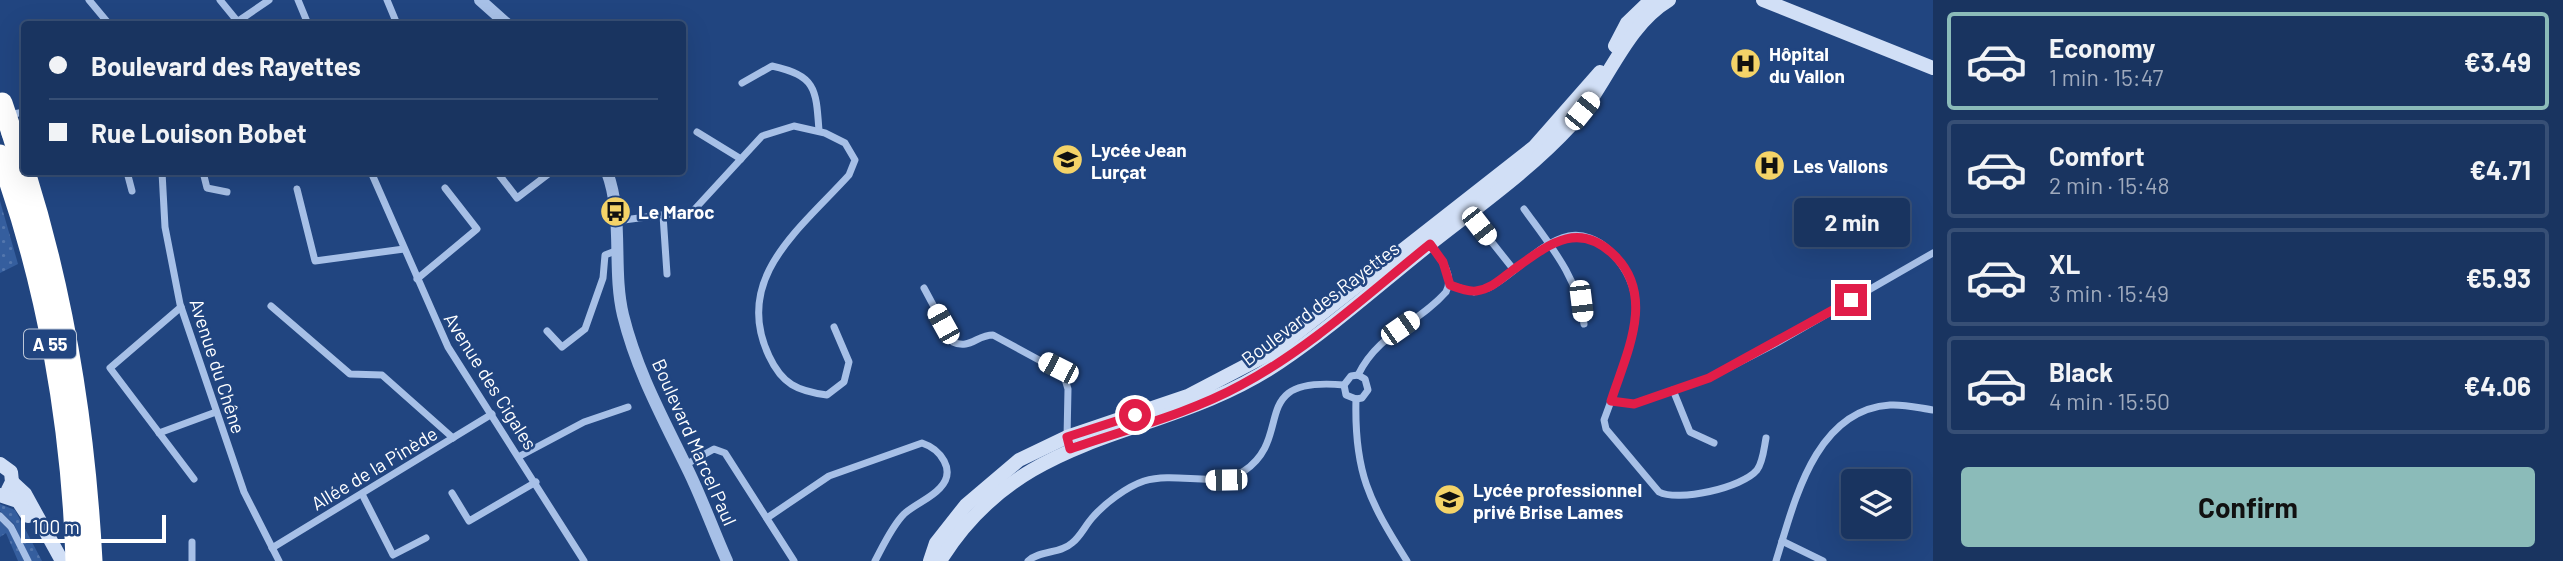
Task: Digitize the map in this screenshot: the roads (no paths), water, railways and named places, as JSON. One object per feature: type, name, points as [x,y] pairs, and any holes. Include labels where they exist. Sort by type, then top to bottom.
[{"type":"highway","name":"A 55","points":[[4,113],[21,160]]},
{"type":"highway","name":"A 55","points":[[0,155],[22,225],[54,367],[76,537],[76,561]]},
{"type":"highway","name":"A 55","points":[[26,175],[61,307],[82,431],[92,561]]},
{"type":"highway","points":[[82,431],[95,493],[99,561]]},
{"type":"main road","name":"Boulevard des Rayettes","points":[[1426,240],[1552,129],[1598,75],[1632,16],[1651,0]]},
{"type":"main road","name":"Boulevard des Rayettes","points":[[928,561],[936,543],[966,505],[1019,460],[1188,396],[1259,362],[1545,152],[1596,94],[1640,23],[1669,0]]},
{"type":"main road","points":[[1763,0],[1933,68]]},
{"type":"main road","name":"Boulevard des Rayettes","points":[[940,561],[966,525],[1003,488],[1069,443]]},
{"type":"main road","points":[[1,461],[11,472],[12,482],[24,495],[62,561]]},
{"type":"main road","points":[[12,482],[0,495],[22,506],[51,561]]},
{"type":"street","points":[[89,0],[106,21]]},
{"type":"street","points":[[220,0],[235,21]]},
{"type":"street","points":[[239,21],[269,0]]},
{"type":"street","points":[[298,0],[307,21]]},
{"type":"street","points":[[387,0],[396,21]]},
{"type":"street","points":[[480,0],[504,21]]},
{"type":"street","points":[[1632,16],[1639,0]]},
{"type":"street","points":[[1617,61],[1626,35],[1659,0]]},
{"type":"street","points":[[742,83],[772,66],[799,72],[812,84],[819,131]]},
{"type":"street","points":[[616,221],[693,212],[762,136],[794,126],[819,131],[845,143],[855,160],[849,175],[777,255],[763,278],[757,306],[760,338],[776,372],[801,392],[827,394],[844,382],[849,362],[834,327]]},
{"type":"street","points":[[697,132],[741,159]]},
{"type":"street","points":[[128,175],[132,191]]},
{"type":"street","name":"Avenue du Chêne","points":[[162,175],[166,227],[181,307],[243,492],[279,561]]},
{"type":"street","points":[[204,175],[207,188],[227,192]]},
{"type":"street","name":"Avenue des Cigales","points":[[372,175],[448,347],[520,456],[584,561]]},
{"type":"street","points":[[500,175],[517,198],[547,175]]},
{"type":"street","name":"Boulevard Marcel Paul","points":[[608,175],[616,221],[623,314],[642,376],[727,561]]},
{"type":"street","points":[[417,279],[477,229],[444,188]]},
{"type":"street","points":[[297,189],[315,261],[404,249]]},
{"type":"street","points":[[1524,209],[1573,281],[1581,301],[1584,324]]},
{"type":"street","points":[[663,215],[667,274]]},
{"type":"street","points":[[1479,226],[1514,270]]},
{"type":"street","points":[[1450,285],[1474,292],[1495,284],[1569,236],[1588,237],[1603,245],[1619,260],[1633,280],[1637,297],[1633,330],[1604,420],[1606,429],[1659,492],[1670,498],[1727,487],[1759,467],[1766,439]]},
{"type":"street","points":[[1426,240],[1443,262],[1450,285]]},
{"type":"street","points":[[547,331],[562,347],[586,329],[603,278],[605,256],[619,249]]},
{"type":"street","points":[[1611,401],[1634,404],[1709,378],[1773,345],[1930,255],[1933,264]]},
{"type":"street","points":[[1358,375],[1367,382],[1368,390],[1365,396],[1356,399],[1346,395],[1343,385],[1347,378],[1358,375],[1380,342],[1438,301],[1450,285]]},
{"type":"street","points":[[924,288],[953,342],[960,345],[969,344],[985,335],[993,335],[1063,373],[1068,389],[1069,443]]},
{"type":"street","points":[[271,306],[350,374],[382,375],[453,438]]},
{"type":"street","points":[[181,307],[110,368],[194,479]]},
{"type":"street","points":[[1028,561],[1039,554],[1072,544],[1103,506],[1142,482],[1181,476],[1226,480],[1242,473],[1259,457],[1285,395],[1294,388],[1316,383],[1343,385]]},
{"type":"street","points":[[1673,390],[1690,432],[1714,443]]},
{"type":"street","points":[[1356,399],[1355,435],[1364,486],[1407,561]]},
{"type":"street","points":[[1776,561],[1802,480],[1837,430],[1849,420],[1889,405],[1933,410]]},
{"type":"street","points":[[520,456],[584,422],[628,407]]},
{"type":"street","points":[[159,433],[216,412]]},
{"type":"street","name":"Allée de la Pinède","points":[[272,548],[492,414]]},
{"type":"street","points":[[767,518],[829,477],[922,443],[935,448],[945,460],[947,477],[940,488],[903,515],[875,561]]},
{"type":"street","points":[[685,465],[719,449],[794,561]]},
{"type":"street","points":[[452,493],[469,521],[536,482]]},
{"type":"street","points":[[362,494],[393,555],[426,538]]},
{"type":"street","points":[[0,516],[12,527],[28,561]]},
{"type":"street","points":[[1782,541],[1823,561]]},
{"type":"street","points":[[192,542],[192,561]]},
{"type":"place","name":"Hôpital du Vallon","points":[[1746,64]]},
{"type":"place","name":"Lycée Jean Lurçat","points":[[1068,160]]},
{"type":"place","name":"Les Vallons","points":[[1770,165]]},
{"type":"place","name":"Le Maroc","points":[[615,211]]},
{"type":"place","name":"Lycée professionnel privé Brise Lames","points":[[1450,500]]}]
